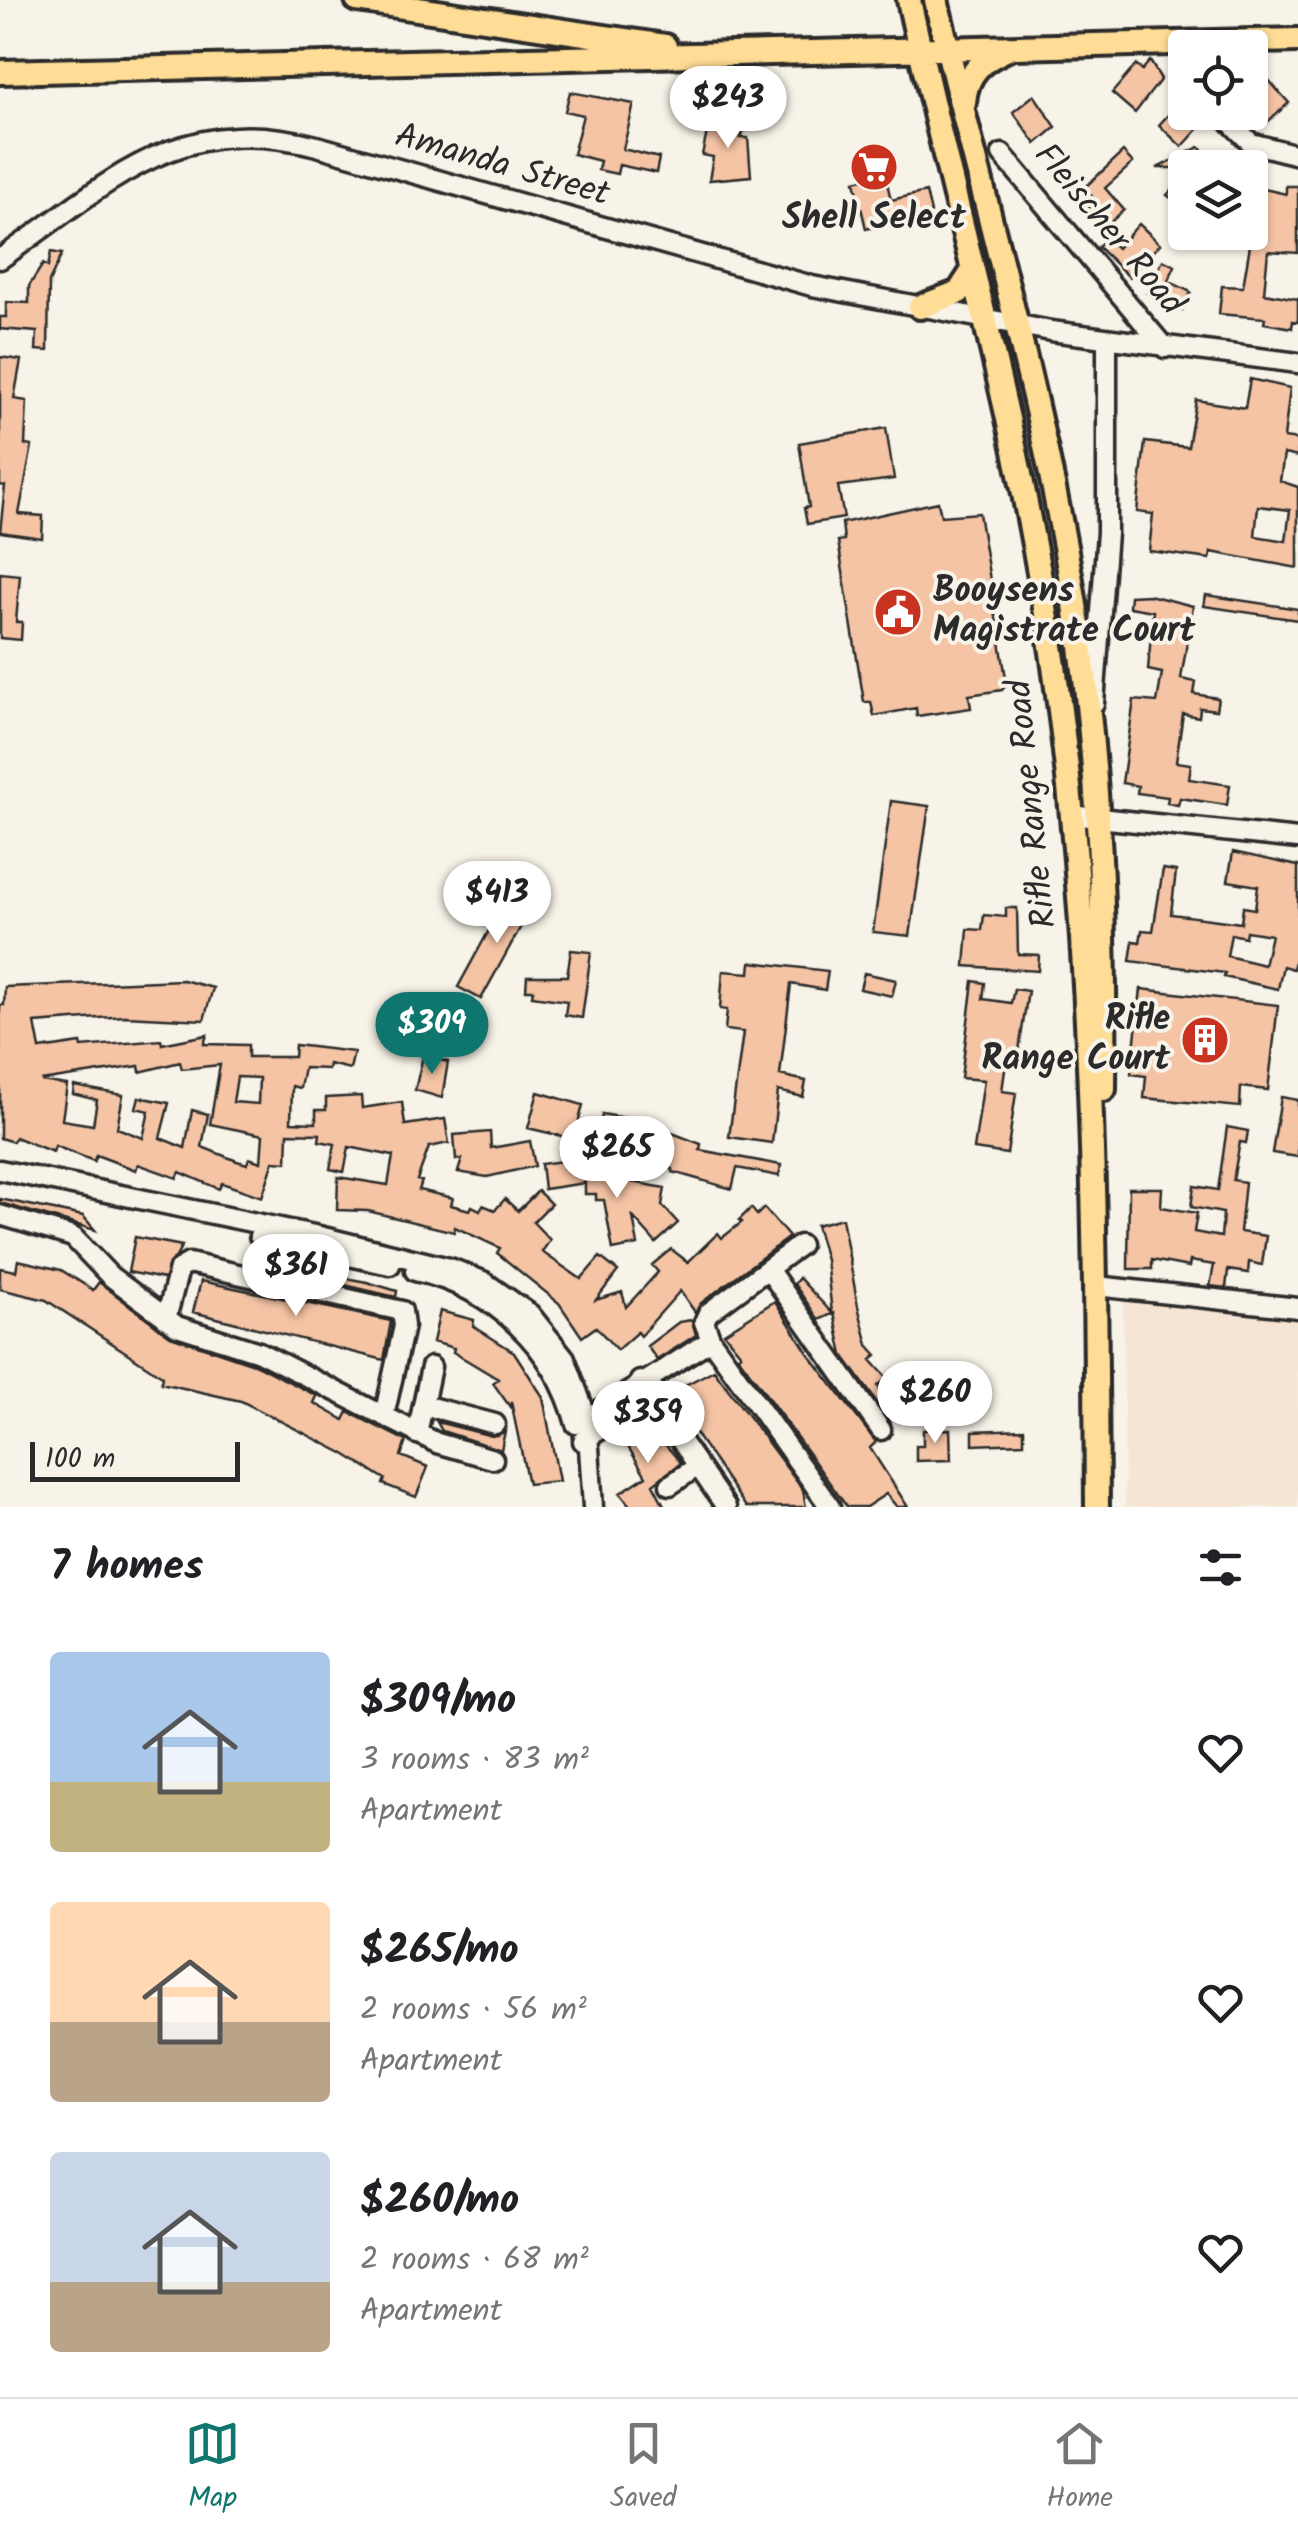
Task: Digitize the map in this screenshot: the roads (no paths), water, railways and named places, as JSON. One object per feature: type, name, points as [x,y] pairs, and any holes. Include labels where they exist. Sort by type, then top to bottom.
[{"type":"main road","points":[[357,0],[718,54]]},
{"type":"main road","name":"Rifle Range Road","points":[[937,3],[1064,545],[1082,655],[1104,924],[1097,1507]]},
{"type":"main road","name":"Rifle Range Road","points":[[911,8],[1027,502],[1060,708],[1083,954],[1101,1287],[1106,1507]]},
{"type":"main road","points":[[0,72],[949,45],[1298,40]]},
{"type":"main road","points":[[964,111],[966,88],[974,71],[986,59],[1018,44]]},
{"type":"main road","points":[[920,307],[959,292],[972,272]]},
{"type":"street","points":[[1238,130],[1251,143],[1298,154]]},
{"type":"street","name":"Amanda Street","points":[[0,259],[156,154],[204,138],[254,134],[316,146],[768,276],[982,319],[1165,348],[1298,363]]},
{"type":"street","name":"Fleischer Road","points":[[1002,154],[1165,348]]},
{"type":"street","points":[[1089,740],[1104,577],[1107,339]]},
{"type":"street","points":[[1070,815],[1298,839]]},
{"type":"street","points":[[0,1174],[453,1283],[490,1303],[529,1336],[557,1372],[582,1431],[593,1507]]},
{"type":"street","points":[[0,1216],[73,1237],[110,1276],[166,1319],[286,1364],[417,1434],[493,1459]]},
{"type":"street","points":[[800,1245],[708,1312],[704,1322],[711,1340],[830,1507]]},
{"type":"street","points":[[166,1319],[176,1276],[188,1263],[402,1311],[404,1326],[384,1416]]},
{"type":"street","points":[[768,1269],[881,1430]]},
{"type":"street","points":[[1101,1287],[1298,1308]]},
{"type":"street","points":[[582,1431],[711,1340]]},
{"type":"street","points":[[417,1434],[430,1367]]},
{"type":"street","points":[[645,1389],[726,1507]]},
{"type":"street","points":[[423,1405],[494,1424]]},
{"type":"street","points":[[582,1431],[582,1507]]},
{"type":"street","points":[[670,1485],[698,1466]]},
{"type":"place","name":"Shell Select","points":[[874,167]]},
{"type":"place","name":"Booysens Magistrate Court","points":[[898,612]]},
{"type":"place","name":"Rifle Range Court","points":[[1205,1040]]}]
